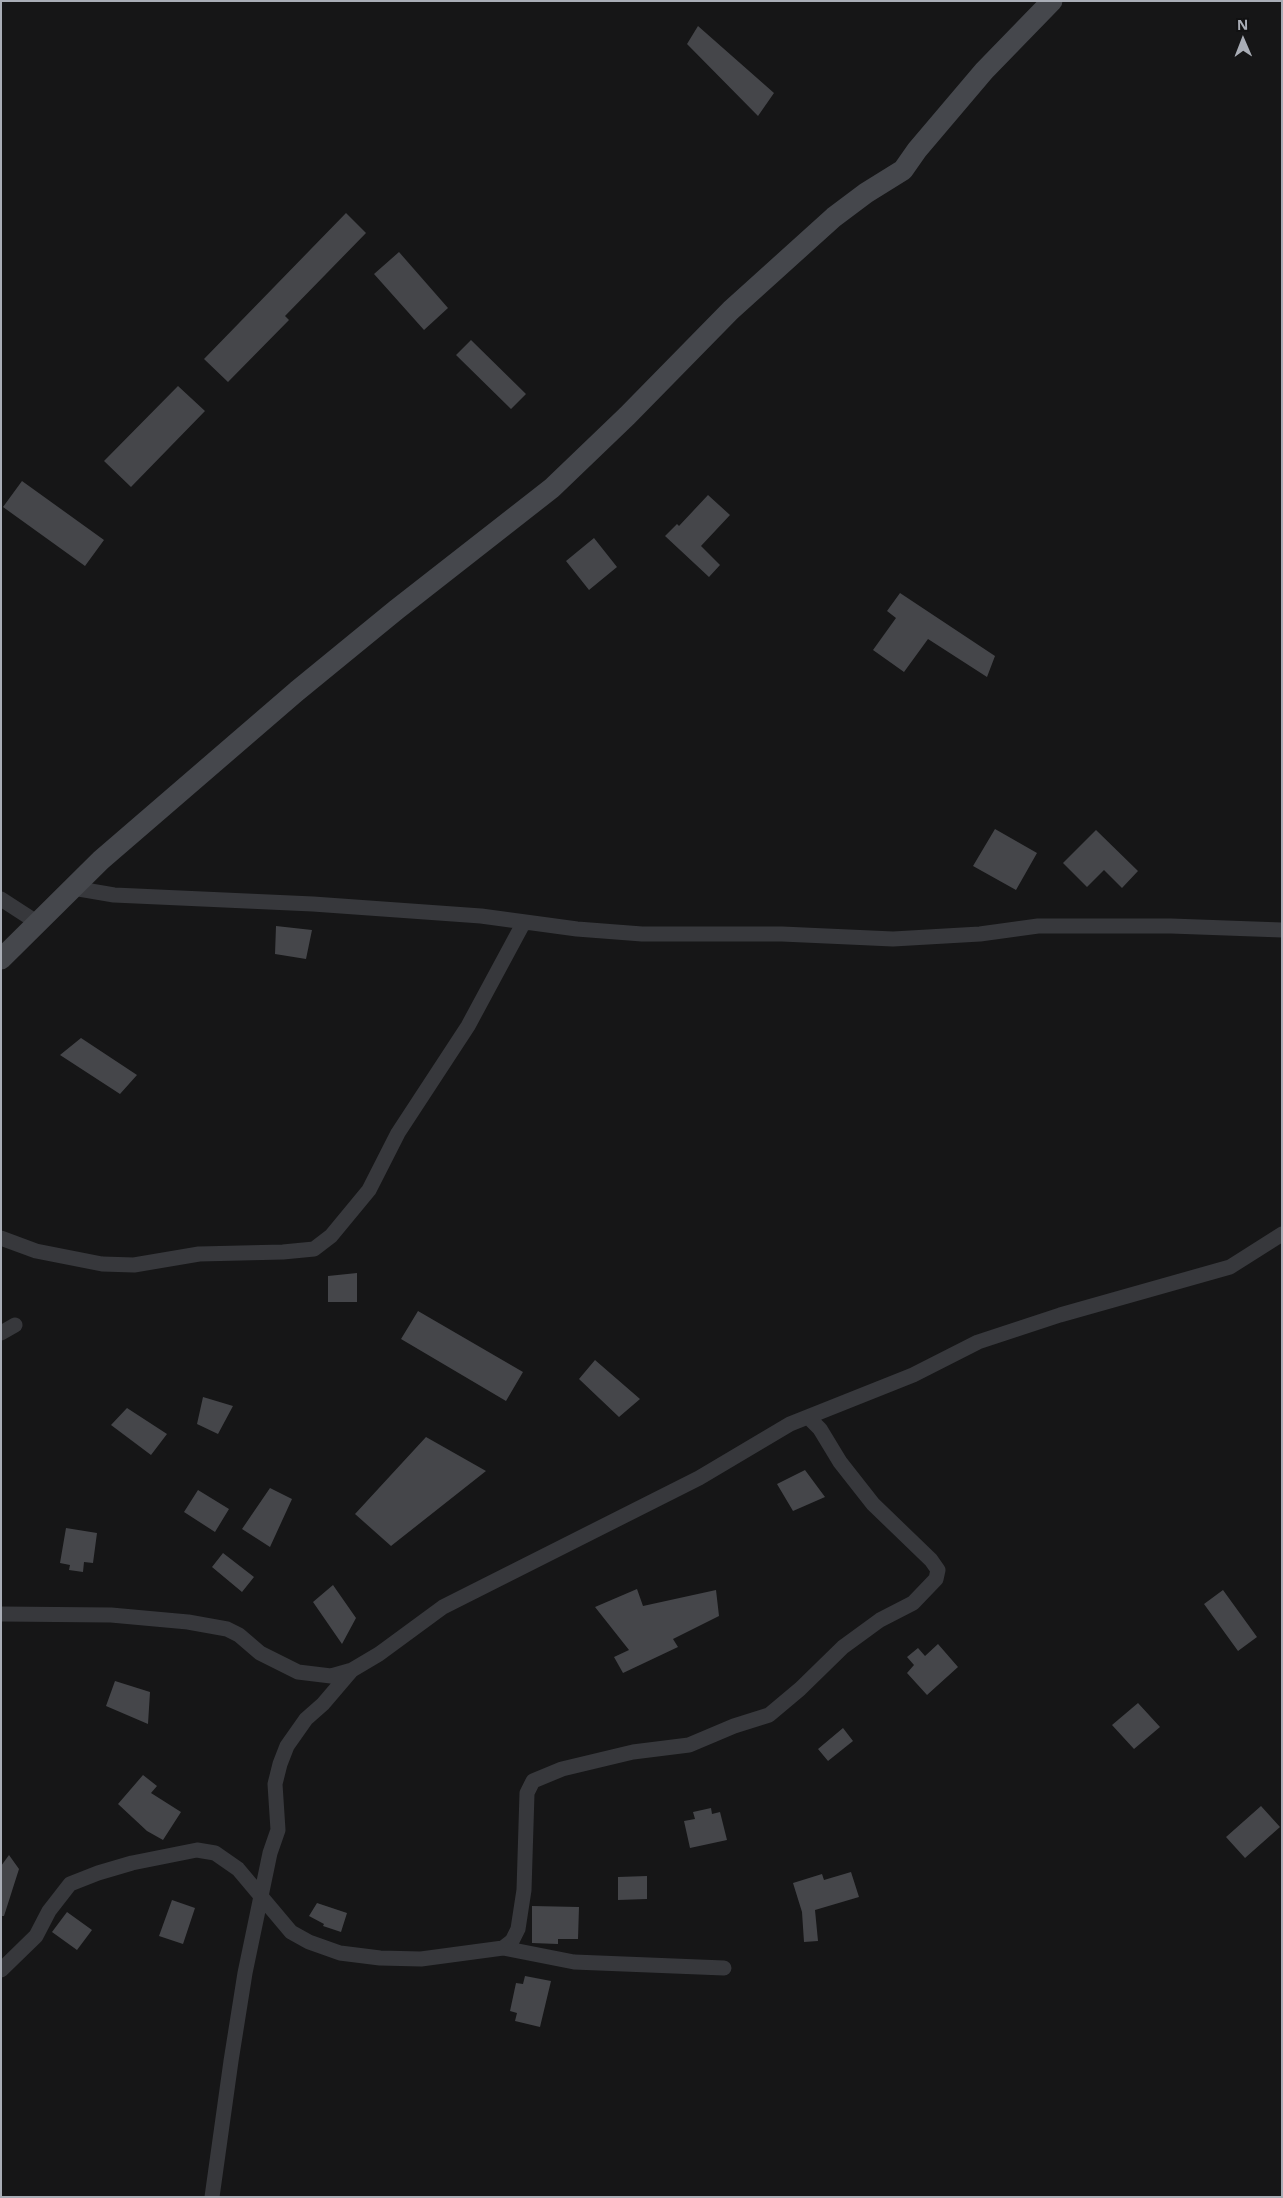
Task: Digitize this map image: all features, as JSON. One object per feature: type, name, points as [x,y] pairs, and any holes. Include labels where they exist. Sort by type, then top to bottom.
[{"type":"street","points":[[1,960],[101,860],[297,691],[396,610],[552,488],[627,416],[731,310],[834,217],[866,192],[903,170],[917,150],[984,71],[1052,1]]},
{"type":"street","points":[[73,888],[114,895],[313,904],[481,916],[577,930],[642,934],[782,934],[893,939],[980,934],[1038,926],[1171,926],[1282,930]]},
{"type":"street","points":[[1,899],[38,923]]},
{"type":"street","points":[[1,1238],[36,1251],[102,1264],[134,1265],[199,1254],[283,1252],[314,1249],[331,1236],[369,1190],[398,1133],[468,1026],[524,922]]},
{"type":"street","points":[[1,1614],[111,1615],[188,1622],[227,1629],[239,1635],[260,1653],[298,1672],[331,1676],[352,1670],[379,1654],[443,1607],[699,1478],[790,1424],[913,1375],[978,1342],[1060,1315],[1230,1267],[1282,1234]]},
{"type":"street","points":[[1,1333],[15,1325]]},
{"type":"street","points":[[503,1948],[512,1940],[518,1929],[524,1890],[527,1794],[533,1781],[562,1769],[633,1752],[690,1745],[734,1726],[769,1715],[842,1647],[880,1620],[913,1603],[936,1579],[938,1570],[931,1560],[873,1504],[840,1462],[820,1429],[808,1417]]},
{"type":"street","points":[[212,2197],[231,2061],[260,1897],[270,1853],[278,1830],[275,1784],[287,1746],[306,1719],[323,1704],[352,1670]]},
{"type":"street","points":[[1,1970],[36,1936],[48,1911],[70,1884],[98,1873],[157,1857],[197,1850],[215,1853],[238,1869],[291,1932],[308,1942],[340,1954],[380,1958],[420,1958],[503,1948],[574,1962],[724,1968]]},
{"type":"building","points":[[698,26],[774,93],[758,116],[687,44]]},
{"type":"building","points":[[346,213],[366,233],[285,316],[289,320],[228,382],[204,359]]},
{"type":"building","points":[[399,252],[448,308],[424,330],[374,274]]},
{"type":"building","points":[[471,340],[526,394],[511,409],[456,355]]},
{"type":"building","points":[[178,386],[205,411],[131,487],[104,461]]},
{"type":"building","points":[[22,481],[104,540],[85,566],[3,507]]},
{"type":"building","points":[[708,495],[730,515],[701,546],[720,565],[709,577],[665,536],[677,524],[679,526]]},
{"type":"building","points":[[594,538],[617,567],[589,590],[566,561]]},
{"type":"building","points":[[900,593],[995,656],[987,677],[928,639],[904,672],[873,650],[896,618],[887,611]]},
{"type":"building","points":[[995,829],[1037,853],[1016,890],[973,866]]},
{"type":"building","points":[[1096,830],[1138,871],[1122,888],[1104,870],[1087,887],[1063,863]]},
{"type":"building","points":[[276,926],[312,930],[306,959],[275,954]]},
{"type":"building","points":[[81,1038],[137,1075],[120,1094],[60,1055]]},
{"type":"building","points":[[357,1273],[357,1302],[328,1302],[328,1276]]},
{"type":"building","points":[[418,1311],[523,1372],[506,1401],[401,1339]]},
{"type":"building","points":[[595,1360],[640,1399],[619,1417],[579,1379]]},
{"type":"building","points":[[203,1397],[233,1406],[218,1434],[197,1424]]},
{"type":"building","points":[[127,1408],[167,1434],[151,1455],[111,1425]]},
{"type":"building","points":[[426,1437],[486,1471],[391,1546],[355,1514]]},
{"type":"building","points":[[805,1470],[825,1497],[793,1511],[777,1484]]},
{"type":"building","points":[[270,1488],[292,1499],[270,1547],[242,1529]]},
{"type":"building","points":[[198,1490],[229,1509],[215,1532],[184,1512]]},
{"type":"building","points":[[66,1528],[97,1533],[93,1563],[84,1562],[83,1572],[69,1570],[70,1565],[60,1563]]},
{"type":"building","points":[[223,1553],[254,1577],[242,1592],[212,1567]]},
{"type":"building","points":[[333,1585],[356,1618],[342,1644],[313,1602]]},
{"type":"building","points":[[637,1589],[643,1606],[716,1590],[719,1616],[673,1639],[678,1647],[623,1673],[614,1657],[629,1650],[595,1607]]},
{"type":"building","points":[[1223,1590],[1257,1637],[1238,1651],[1204,1604]]},
{"type":"building","points":[[938,1644],[958,1667],[927,1695],[907,1673],[914,1665],[907,1657],[918,1648],[925,1656]]},
{"type":"building","points":[[115,1681],[150,1692],[148,1724],[106,1706]]},
{"type":"building","points":[[1138,1703],[1160,1727],[1134,1749],[1112,1725]]},
{"type":"building","points":[[843,1728],[853,1741],[828,1761],[818,1749]]},
{"type":"building","points":[[143,1775],[157,1786],[151,1793],[181,1812],[163,1840],[147,1831],[118,1804]]},
{"type":"building","points":[[1261,1806],[1280,1827],[1245,1858],[1226,1837]]},
{"type":"building","points":[[711,1808],[712,1814],[720,1812],[727,1840],[690,1848],[684,1821],[695,1819],[693,1812]]},
{"type":"building","points":[[9,1855],[19,1869],[4,1916],[1,1916],[1,1866]]},
{"type":"building","points":[[851,1872],[859,1897],[815,1910],[818,1941],[804,1942],[802,1912],[793,1883],[822,1874],[824,1880]]},
{"type":"building","points":[[647,1876],[647,1899],[618,1900],[618,1877]]},
{"type":"building","points":[[172,1900],[195,1908],[183,1944],[159,1936]]},
{"type":"building","points":[[317,1903],[347,1913],[341,1932],[323,1926],[324,1924],[309,1916]]},
{"type":"building","points":[[532,1906],[579,1907],[578,1939],[558,1939],[558,1944],[532,1943]]},
{"type":"building","points":[[67,1912],[92,1930],[77,1950],[52,1932]]},
{"type":"building","points":[[525,1976],[551,1981],[540,2027],[515,2021],[517,2013],[510,2011],[516,1983],[523,1984]]}]
